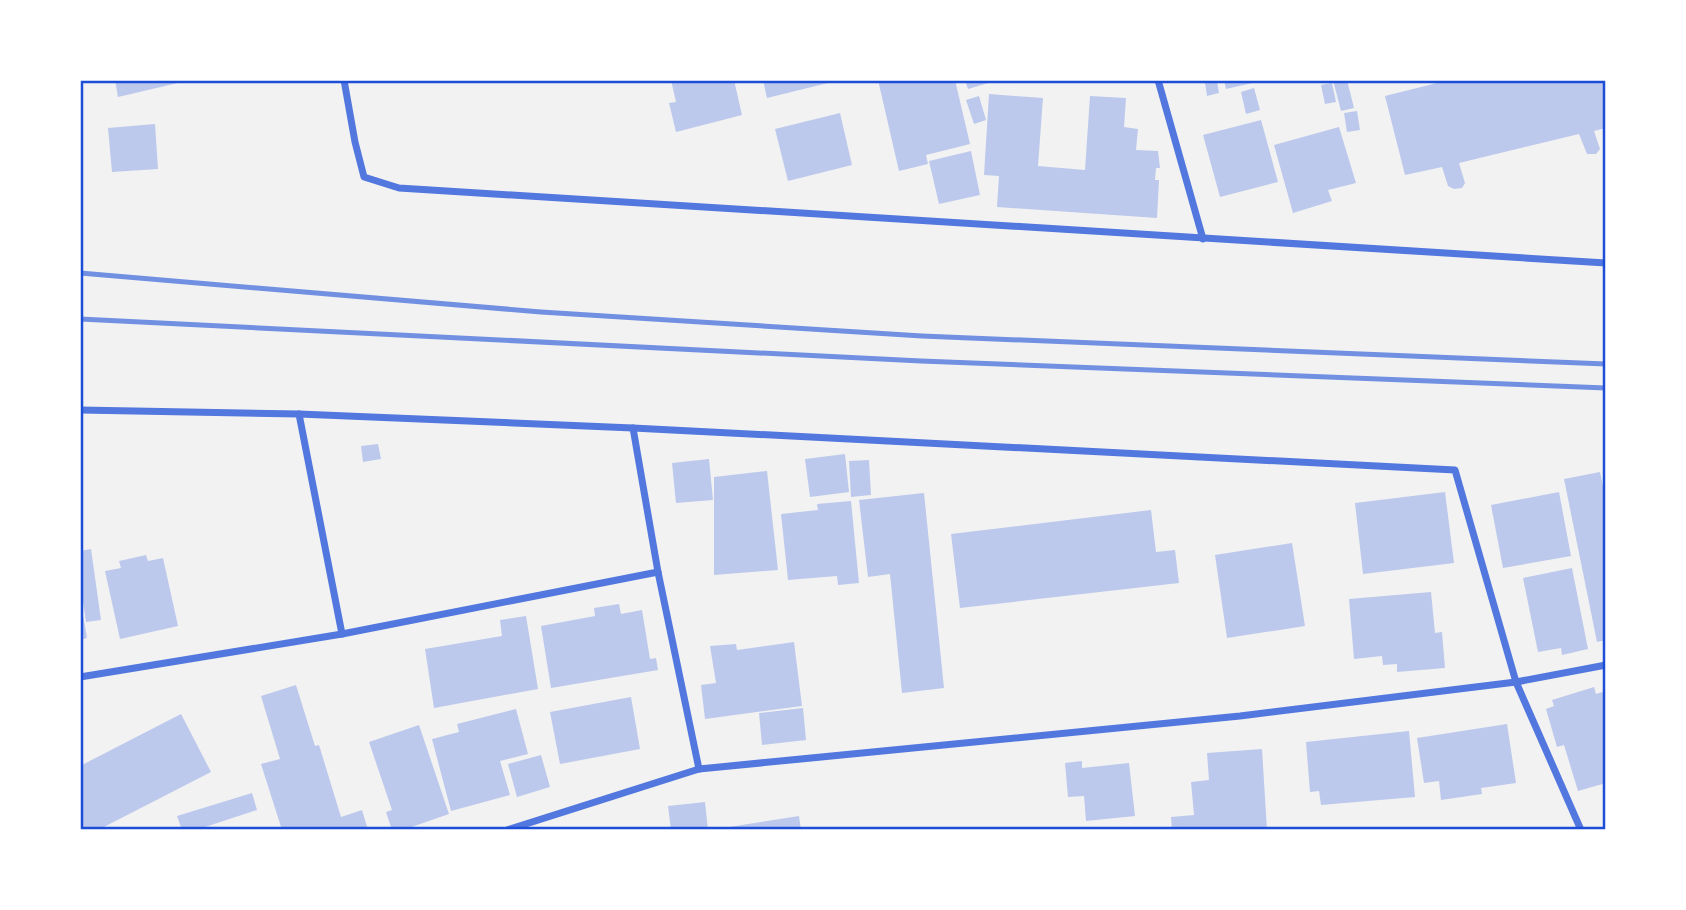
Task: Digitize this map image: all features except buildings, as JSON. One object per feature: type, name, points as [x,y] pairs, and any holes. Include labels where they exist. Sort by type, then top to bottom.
[{"type":"street","points":[[344,80],[364,177],[399,188],[1605,263]]},
{"type":"street","points":[[1158,80],[1203,239]]},
{"type":"street","points":[[80,410],[299,414],[632,428],[1455,470],[1516,682],[1581,830]]},
{"type":"street","points":[[299,414],[342,634]]},
{"type":"street","points":[[632,428],[699,769]]},
{"type":"street","points":[[80,677],[342,634],[659,572]]},
{"type":"street","points":[[507,830],[699,769],[1240,716],[1516,682],[1605,665]]},
{"type":"railway","points":[[80,273],[541,312],[922,336],[1606,364]]},
{"type":"railway","points":[[80,319],[921,361],[1606,388]]}]
